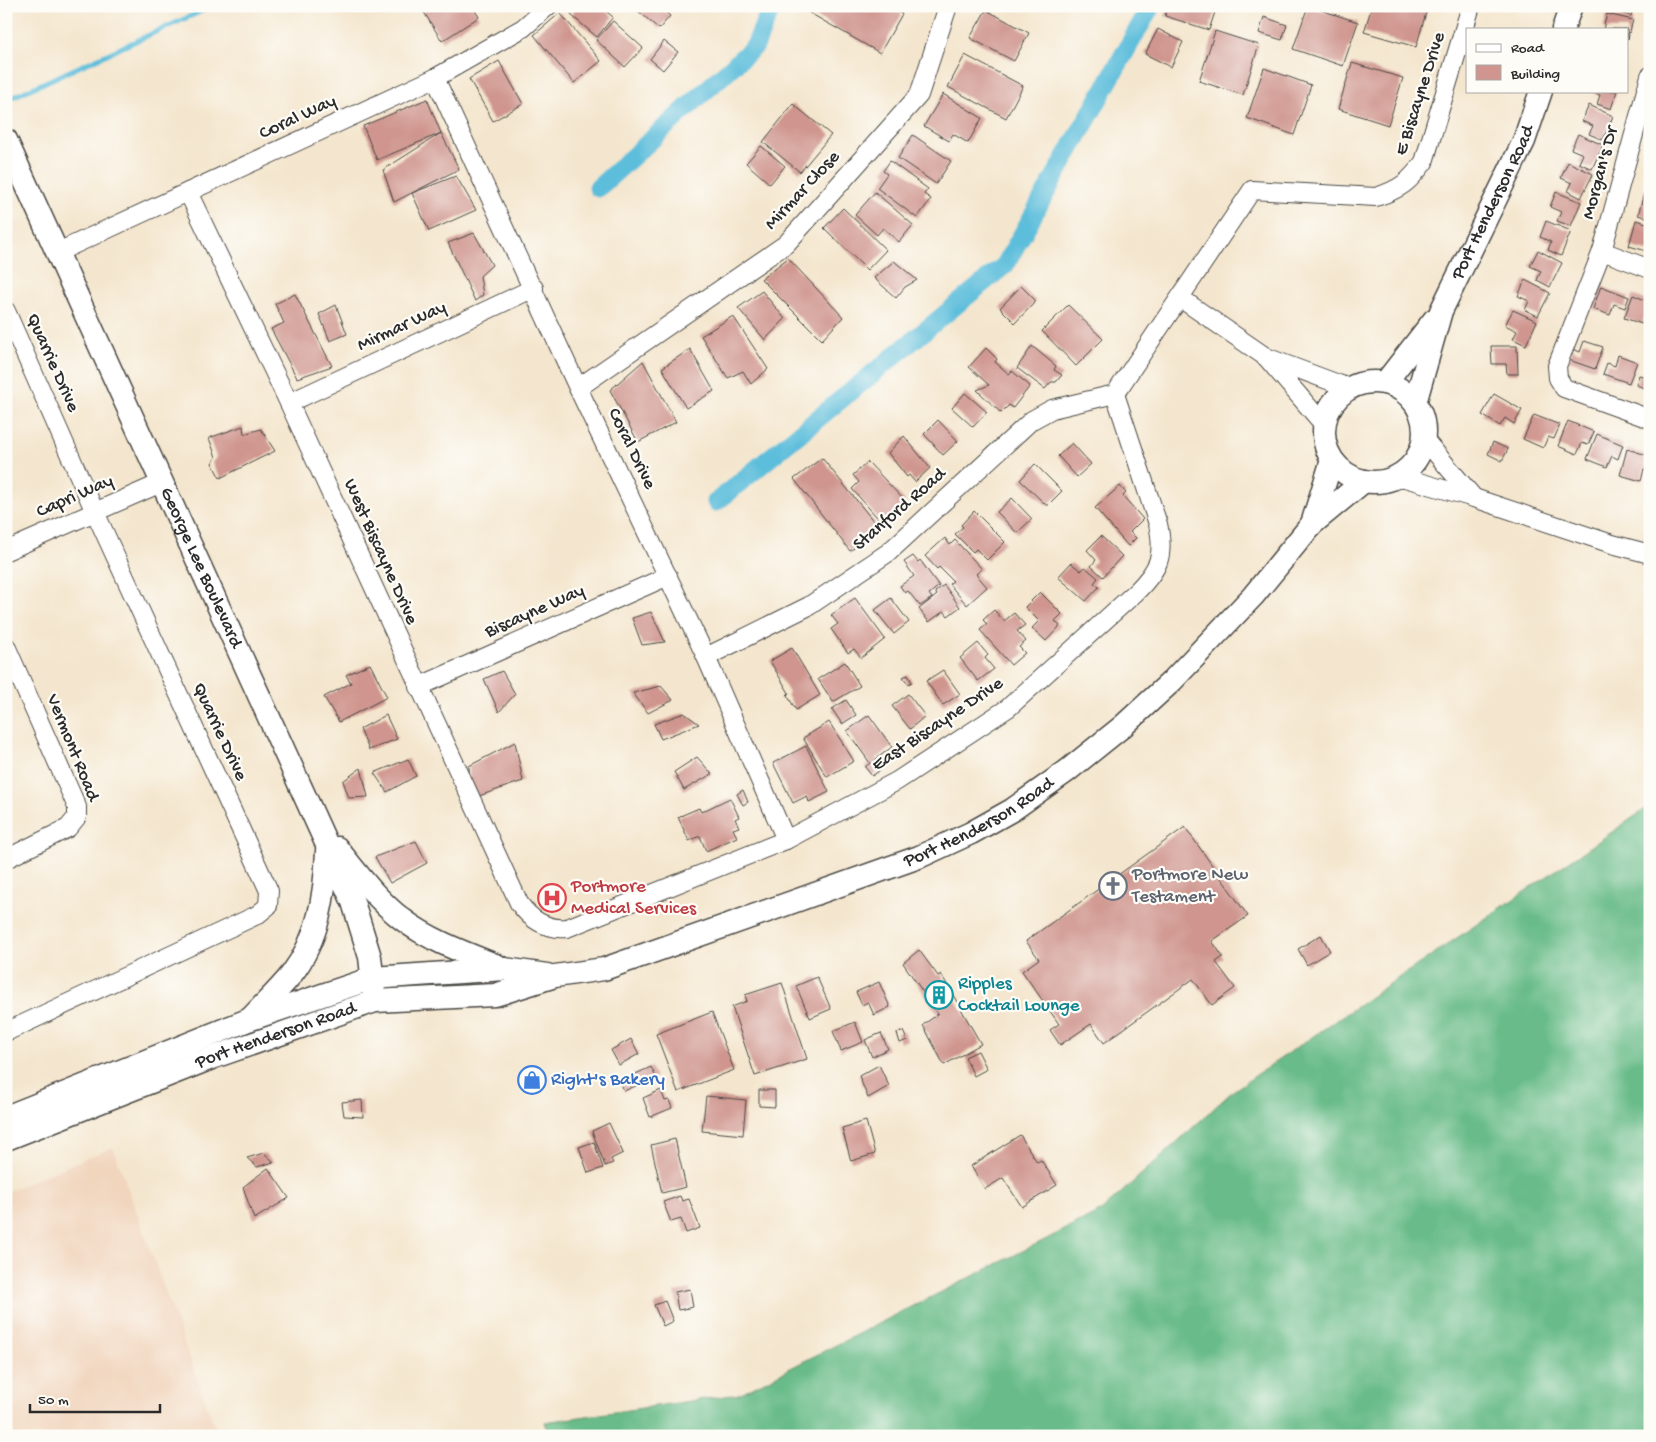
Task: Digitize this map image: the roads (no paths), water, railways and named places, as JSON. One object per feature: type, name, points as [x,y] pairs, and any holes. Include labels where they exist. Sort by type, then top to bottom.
[{"type":"main road","points":[[1563,28],[1570,6]]},
{"type":"main road","name":"Port Henderson Road","points":[[1415,402],[1441,311],[1524,141],[1541,92]]},
{"type":"main road","name":"George Lee Boulevard","points":[[6,140],[353,902],[370,957],[375,1001]]},
{"type":"main road","name":"Port Henderson Road","points":[[1385,383],[1441,311]]},
{"type":"main road","points":[[1366,382],[1385,383],[1402,390],[1415,402],[1423,420],[1424,439],[1415,460],[1398,476],[1381,481],[1364,481],[1346,473],[1332,460],[1325,443],[1324,425],[1332,404],[1349,388],[1366,382]]},
{"type":"main road","name":"Port Henderson Road","points":[[1312,524],[1332,460]]},
{"type":"main road","name":"Port Henderson Road","points":[[6,1139],[214,1057],[375,1001],[496,995],[555,976],[604,969],[919,857],[971,833],[1012,810],[1067,771],[1123,726],[1172,681],[1253,596],[1312,524],[1364,481]]},
{"type":"main road","points":[[318,824],[379,898],[402,919],[461,952],[505,969]]},
{"type":"main road","points":[[248,1020],[292,974],[316,930],[326,892],[328,845]]},
{"type":"main road","name":"Port Henderson Road","points":[[6,1117],[248,1020],[373,978],[505,969],[555,976]]},
{"type":"street","name":"Coral Way","points":[[58,252],[436,78],[523,28],[548,6]]},
{"type":"street","name":"Mirmar Close","points":[[578,388],[786,244],[919,95],[948,6]]},
{"type":"street","name":"E Biscayne Drive","points":[[1180,298],[1252,190],[1376,197],[1396,190],[1412,178],[1424,162],[1471,6]]},
{"type":"street","name":"Morgan's Dr","points":[[1650,76],[1602,251],[1557,366],[1558,378],[1564,388],[1650,419]]},
{"type":"street","name":"Coral Drive","points":[[436,78],[534,288],[578,388],[706,657],[786,840]]},
{"type":"street","name":"West Biscayne Drive","points":[[188,192],[289,403],[519,903],[528,916],[541,924]]},
{"type":"street","points":[[1602,251],[1650,269]]},
{"type":"street","name":"Mirmar Way","points":[[289,403],[534,288]]},
{"type":"street","points":[[1116,394],[1180,298],[1266,357],[1349,388]]},
{"type":"street","name":"Quarrie Drive","points":[[6,311],[95,512],[268,891],[268,906],[257,915],[6,1032]]},
{"type":"street","points":[[1266,357],[1324,425]]},
{"type":"street","name":"Stanford Road","points":[[706,657],[809,606],[889,552],[1032,420],[1052,409],[1116,394]]},
{"type":"street","name":"East Biscayne Drive","points":[[541,924],[557,929],[567,928],[786,840],[898,780],[1008,708],[1151,577],[1160,560],[1162,542],[1158,524],[1116,394]]},
{"type":"street","points":[[1424,439],[1474,498]]},
{"type":"street","points":[[1398,476],[1474,498],[1612,544],[1650,554]]},
{"type":"street","name":"Capri Way","points":[[6,551],[161,483]]},
{"type":"street","name":"Biscayne Way","points":[[418,687],[668,576]]},
{"type":"street","name":"Vermont Road","points":[[6,646],[77,807],[77,817],[68,828],[6,859]]},
{"type":"waterway","points":[[6,100],[213,6]]},
{"type":"waterway","points":[[598,188],[755,46],[772,6]]},
{"type":"waterway","points":[[716,502],[1005,265],[1151,6]]},
{"type":"place","name":"Portmore New Testament","points":[[1113,886]]},
{"type":"place","name":"Portmore Medical Services","points":[[552,898]]},
{"type":"place","name":"Ripples Cocktail Lounge","points":[[939,995]]},
{"type":"place","name":"Right's Bakery","points":[[532,1080]]}]
